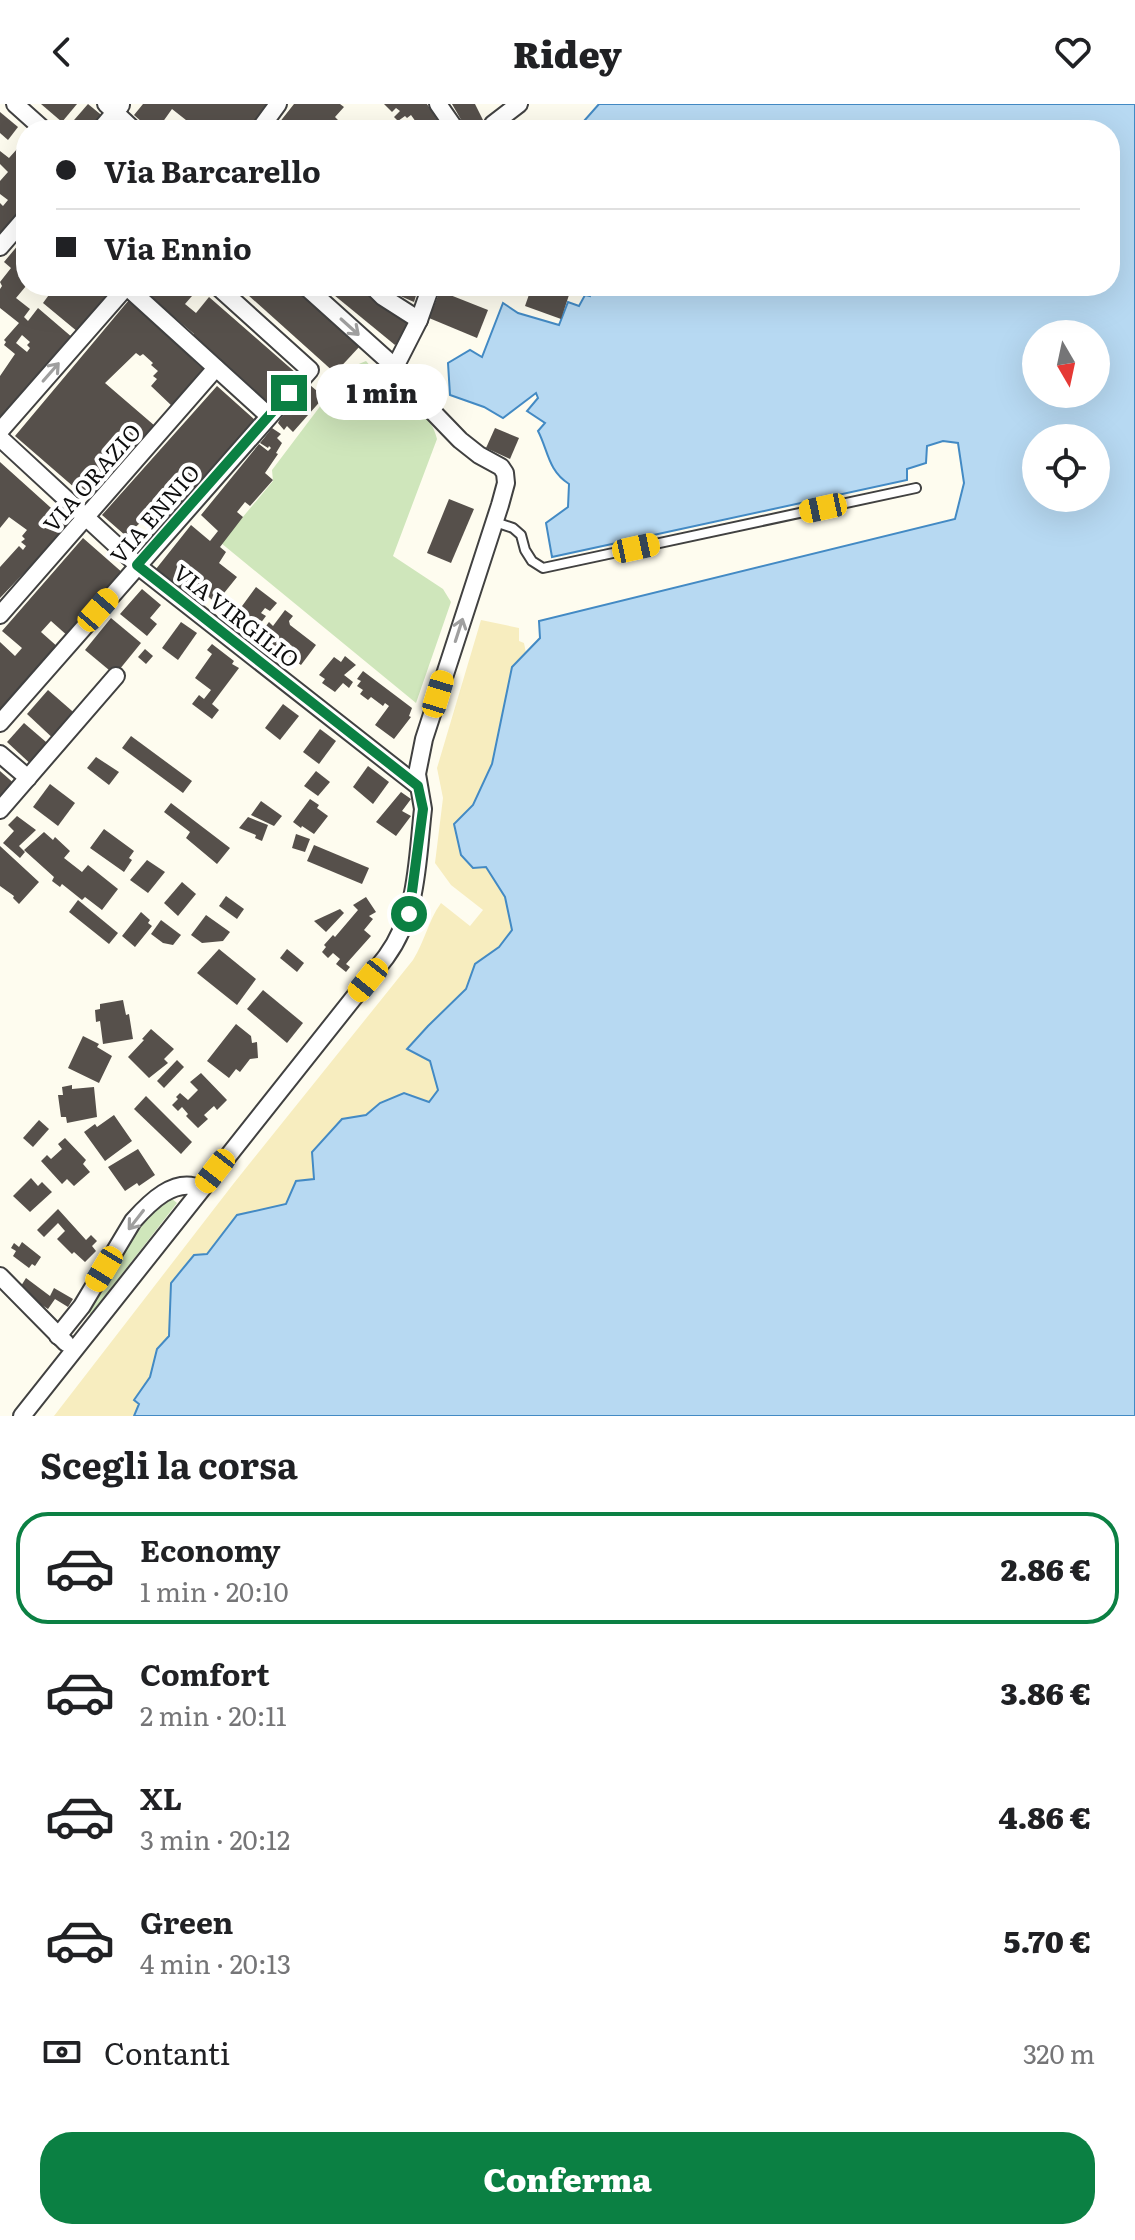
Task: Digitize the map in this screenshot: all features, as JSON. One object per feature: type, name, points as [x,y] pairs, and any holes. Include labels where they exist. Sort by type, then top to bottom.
[{"type":"street","points":[[15,104],[33,120]]},
{"type":"street","points":[[498,120],[519,104]]},
{"type":"street","points":[[0,247],[16,229]]},
{"type":"street","points":[[0,431],[117,296]]},
{"type":"street","points":[[137,296],[269,416]]},
{"type":"street","name":"VIA ENNIO","points":[[0,723],[310,370],[228,296]]},
{"type":"street","points":[[22,1416],[386,957],[401,935],[409,914],[423,809],[418,765],[504,492],[505,473],[501,467],[460,440],[404,382],[395,367],[316,296]]},
{"type":"street","points":[[382,296],[419,320]]},
{"type":"street","points":[[395,367],[427,296]]},
{"type":"street","name":"VIA ORAZIO","points":[[0,615],[216,368]]},
{"type":"street","name":"VIA VIRGILIO","points":[[0,438],[137,565],[418,786]]},
{"type":"street","points":[[0,810],[116,676]]},
{"type":"street","points":[[0,754],[28,778]]},
{"type":"street","points":[[58,1336],[80,1309],[142,1211],[174,1188],[186,1185],[201,1189]]},
{"type":"street","points":[[0,1276],[74,1350]]},
{"type":"lane","points":[[495,522],[513,528],[521,535],[532,561],[543,568],[916,488]]},
{"type":"green space","points":[[366,361],[391,390],[424,415],[437,439],[393,556],[443,589],[451,602],[416,703],[221,543],[273,481],[272,470],[349,368]]},
{"type":"green space","points":[[172,1199],[177,1203],[91,1314],[88,1313],[135,1235],[158,1209]]},
{"type":"sand","points":[[481,620],[519,628],[519,641],[524,643],[526,653],[512,667],[492,764],[473,805],[454,824],[505,897],[512,930],[499,947],[475,964],[466,989],[407,1049],[430,1061],[438,1090],[429,1102],[380,1103],[366,1115],[342,1119],[314,1179],[286,1204],[237,1215],[207,1254],[171,1283],[169,1336],[157,1349],[150,1377],[134,1399],[139,1404],[134,1416],[54,1416],[234,1183],[413,960],[441,903],[470,926],[483,910],[451,885],[435,863],[443,798],[437,768]]},
{"type":"water","points":[[599,104],[1135,104],[1135,1416],[134,1416],[139,1404],[134,1400],[150,1377],[157,1349],[169,1336],[171,1283],[194,1255],[207,1254],[237,1215],[286,1204],[296,1181],[314,1179],[312,1152],[342,1119],[366,1115],[380,1103],[404,1093],[429,1102],[438,1090],[430,1061],[407,1049],[466,989],[475,964],[499,947],[512,930],[505,897],[486,867],[473,868],[461,855],[454,824],[473,805],[492,764],[512,667],[540,638],[539,621],[955,519],[964,483],[958,443],[943,441],[927,446],[926,463],[907,469],[907,480],[552,557],[546,523],[568,507],[569,484],[553,467],[538,431],[545,423],[527,411],[538,398],[536,393],[503,418],[484,407],[450,395],[448,363],[470,350],[482,357],[503,303],[518,313],[559,325],[568,302],[579,306],[584,296],[1120,296],[1120,120],[585,120]]},
{"type":"building","points":[[41,104],[77,104],[64,120]]},
{"type":"building","points":[[88,104],[105,118],[103,120],[74,120]]},
{"type":"building","points":[[143,104],[270,106],[258,120],[186,120],[172,109],[164,120],[140,120],[134,115]]},
{"type":"building","points":[[294,104],[340,104],[344,107],[335,117],[338,120],[281,120]]},
{"type":"building","points":[[384,104],[427,104],[437,120],[415,120],[411,115],[397,120],[394,117],[400,111],[396,108],[392,112]]},
{"type":"building","points":[[452,104],[475,104],[483,120],[461,120]]},
{"type":"building","points":[[0,112],[16,125],[16,130],[8,140],[0,133]]},
{"type":"building","points":[[16,150],[16,222],[0,241],[0,203],[3,206],[8,200],[0,194],[0,181],[8,172],[0,164],[0,151],[9,158]]},
{"type":"building","points":[[16,248],[16,298],[30,309],[24,317],[28,321],[38,308],[73,338],[0,422],[0,376],[15,354],[4,345],[4,340],[19,323],[0,308],[0,282],[11,268],[4,262]],"holes":[[[22,335],[30,342],[27,345],[30,348],[27,352],[16,343]]]},
{"type":"building","points":[[48,296],[108,296],[78,332],[43,303]]},
{"type":"building","points":[[150,296],[192,296],[185,304],[196,313],[209,297],[296,373],[266,405],[194,334]]},
{"type":"building","points":[[249,296],[304,296],[360,346],[335,373]]},
{"type":"building","points":[[335,296],[377,296],[408,323],[404,335],[395,345]]},
{"type":"building","points":[[400,296],[416,296],[414,302]]},
{"type":"building","points":[[438,296],[453,296],[488,310],[477,338],[429,318]]},
{"type":"building","points":[[528,296],[569,296],[561,319],[525,306]]},
{"type":"building","points":[[129,300],[205,371],[172,406],[151,386],[157,379],[153,376],[158,371],[143,354],[140,356],[136,353],[105,383],[155,426],[90,501],[15,436]]},
{"type":"building","points":[[310,385],[324,397],[293,432],[287,426],[284,430],[278,423],[280,419]]},
{"type":"building","points":[[217,386],[255,420],[154,533],[141,522],[126,536],[102,515]]},
{"type":"building","points":[[272,428],[281,434],[277,438],[282,443],[265,473],[273,480],[250,506],[245,502],[237,512],[243,517],[220,547],[226,552],[219,563],[237,577],[216,603],[189,581],[182,590],[156,569],[191,525],[210,541],[218,531],[201,515],[259,444],[268,451],[271,448],[260,443]]},
{"type":"building","points":[[495,428],[519,438],[510,459],[486,448]]},
{"type":"building","points":[[0,462],[70,525],[0,598],[0,567],[19,546],[23,550],[26,546],[21,542],[27,530],[9,517],[0,528]]},
{"type":"building","points":[[449,499],[474,509],[451,563],[427,553]]},
{"type":"building","points":[[83,538],[124,574],[69,637],[51,621],[41,632],[59,648],[0,716],[0,642],[15,656],[22,648],[2,631]]},
{"type":"building","points":[[256,587],[277,603],[270,611],[265,608],[261,613],[266,616],[254,632],[234,617]]},
{"type":"building","points":[[142,589],[161,605],[150,618],[157,624],[147,636],[120,614]]},
{"type":"building","points":[[285,610],[293,616],[290,625],[316,645],[301,665],[286,654],[292,646],[287,642],[280,650],[267,640],[261,647],[254,642],[269,622],[273,626]]},
{"type":"building","points":[[111,618],[141,643],[115,675],[85,650]]},
{"type":"building","points":[[181,622],[197,633],[178,660],[162,648]]},
{"type":"building","points":[[212,644],[239,668],[212,704],[219,710],[212,719],[192,704],[199,695],[204,699],[211,690],[195,678],[212,654],[207,650]]},
{"type":"building","points":[[145,649],[153,656],[146,664],[138,657]]},
{"type":"building","points":[[345,656],[356,665],[344,675],[353,682],[349,688],[343,683],[335,692],[322,683],[325,679],[319,675],[334,657],[341,662]]},
{"type":"building","points":[[363,671],[412,708],[411,717],[394,739],[375,725],[389,706],[385,703],[383,706],[371,697],[368,700],[360,694],[363,690],[357,686],[361,681],[357,679]]},
{"type":"building","points":[[48,690],[79,717],[57,742],[27,714]]},
{"type":"building","points":[[283,704],[299,716],[280,740],[265,728]]},
{"type":"building","points":[[24,723],[53,748],[35,768],[7,742]]},
{"type":"building","points":[[320,729],[336,741],[319,764],[303,752]]},
{"type":"building","points":[[131,736],[192,781],[183,793],[122,748]]},
{"type":"building","points":[[96,757],[119,772],[109,785],[87,768]]},
{"type":"building","points":[[368,766],[389,782],[373,804],[353,787]]},
{"type":"building","points":[[0,771],[17,786],[0,804]]},
{"type":"building","points":[[316,771],[330,782],[318,796],[304,786]]},
{"type":"building","points":[[50,784],[75,803],[58,826],[33,807]]},
{"type":"building","points":[[401,792],[411,799],[402,811],[411,816],[396,836],[376,822]]},
{"type":"building","points":[[310,799],[328,816],[314,834],[293,822]]},
{"type":"building","points":[[261,801],[282,816],[274,826],[251,815]]},
{"type":"building","points":[[171,803],[230,848],[217,864],[186,838],[190,832],[164,812]]},
{"type":"building","points":[[17,816],[36,830],[19,846],[25,852],[20,858],[3,843],[14,831],[8,825]]},
{"type":"building","points":[[248,817],[268,825],[262,841],[239,828]]},
{"type":"building","points":[[104,829],[134,851],[124,872],[90,848]]},
{"type":"building","points":[[44,832],[53,840],[55,837],[70,851],[64,858],[82,872],[88,865],[118,889],[102,910],[85,897],[82,900],[62,884],[60,887],[52,881],[54,877],[24,850]]},
{"type":"building","points":[[296,834],[310,839],[305,852],[292,848]]},
{"type":"building","points":[[314,845],[369,868],[362,884],[307,861]]},
{"type":"building","points":[[0,846],[39,882],[19,904],[0,886]]},
{"type":"building","points":[[147,860],[165,872],[148,893],[130,880]]},
{"type":"building","points":[[182,882],[196,894],[178,916],[164,903]]},
{"type":"building","points":[[226,896],[244,909],[237,919],[219,906]]},
{"type":"building","points":[[366,897],[376,912],[369,916],[373,919],[364,930],[371,936],[346,964],[350,967],[346,972],[336,964],[340,959],[333,953],[328,958],[322,952],[326,947],[324,945],[358,910],[353,905]]},
{"type":"building","points":[[78,900],[118,933],[109,944],[69,912]]},
{"type":"building","points":[[340,909],[344,913],[326,932],[314,921]]},
{"type":"building","points":[[141,912],[152,926],[135,947],[122,936]]},
{"type":"building","points":[[206,915],[230,932],[223,941],[202,943],[191,935]]},
{"type":"building","points":[[161,920],[181,935],[173,945],[163,943],[151,934]]},
{"type":"building","points":[[219,949],[256,979],[237,1005],[197,973]]},
{"type":"building","points":[[287,949],[304,963],[297,972],[280,958]]},
{"type":"building","points":[[263,990],[303,1023],[287,1043],[247,1009]]},
{"type":"building","points":[[123,1000],[133,1039],[103,1044],[95,1010],[100,1009],[100,1004]]},
{"type":"building","points":[[236,1024],[251,1036],[252,1043],[257,1042],[258,1058],[250,1059],[240,1072],[236,1069],[229,1078],[207,1061]]},
{"type":"building","points":[[151,1029],[174,1049],[164,1059],[168,1063],[149,1078],[128,1057]]},
{"type":"building","points":[[83,1036],[99,1044],[97,1047],[112,1056],[99,1083],[68,1068]]},
{"type":"building","points":[[177,1060],[184,1067],[164,1088],[157,1081]]},
{"type":"building","points":[[201,1073],[227,1100],[217,1110],[214,1106],[204,1115],[208,1119],[198,1128],[182,1107],[178,1111],[172,1105],[180,1093],[188,1100],[198,1090],[190,1082]]},
{"type":"building","points":[[72,1085],[72,1089],[94,1087],[97,1117],[67,1123],[66,1117],[61,1117],[58,1095],[63,1095],[62,1087]]},
{"type":"building","points":[[146,1096],[192,1142],[181,1154],[134,1109]]},
{"type":"building","points":[[114,1115],[132,1141],[105,1161],[84,1132]]},
{"type":"building","points":[[39,1120],[49,1129],[33,1147],[23,1138]]},
{"type":"building","points":[[65,1138],[86,1160],[83,1164],[90,1172],[74,1186],[67,1179],[62,1184],[41,1161],[47,1155],[51,1159],[62,1149],[58,1144]]},
{"type":"building","points":[[138,1149],[155,1175],[125,1191],[108,1167]]},
{"type":"building","points":[[31,1178],[38,1186],[42,1182],[52,1192],[30,1212],[13,1196]]},
{"type":"building","points":[[58,1209],[86,1240],[91,1235],[97,1241],[92,1246],[96,1251],[85,1262],[57,1239],[65,1231],[58,1223],[44,1237],[37,1230]]},
{"type":"building","points":[[22,1242],[41,1257],[35,1266],[32,1264],[29,1268],[13,1256],[16,1251],[11,1248],[14,1243],[19,1247]]},
{"type":"building","points":[[26,1278],[50,1296],[54,1288],[73,1299],[68,1307],[55,1299],[48,1309],[21,1286]]},
{"type":"route","points":[[289,393],[137,565],[418,786],[423,809],[409,914]]}]
